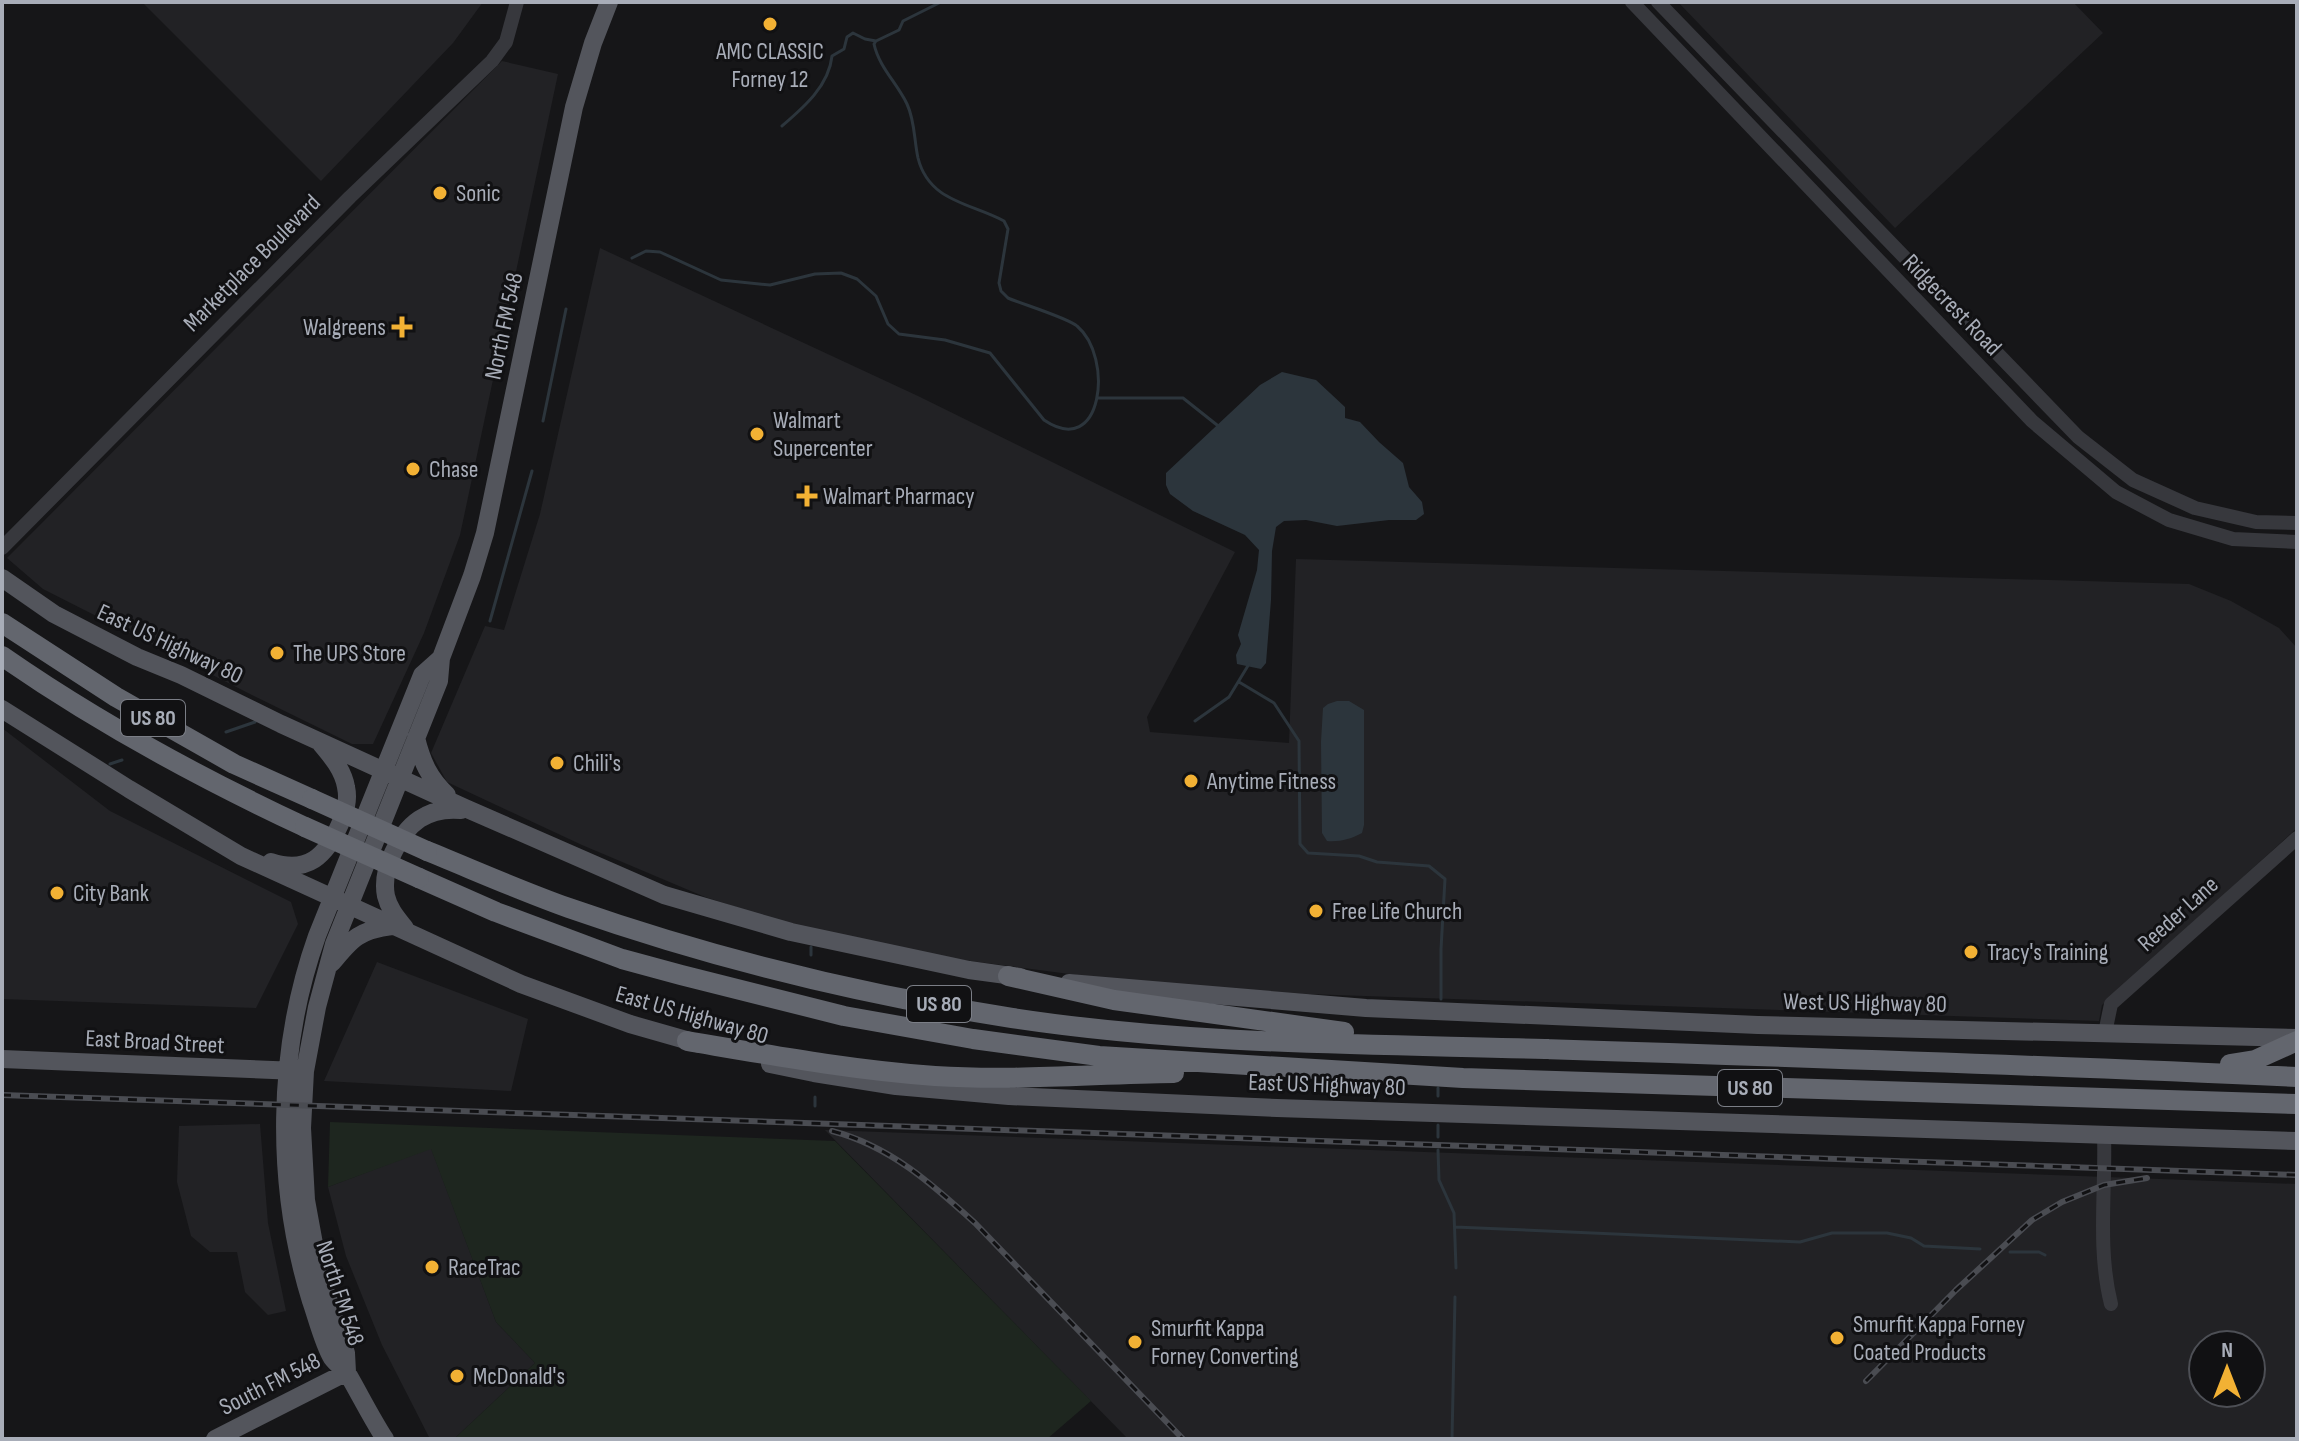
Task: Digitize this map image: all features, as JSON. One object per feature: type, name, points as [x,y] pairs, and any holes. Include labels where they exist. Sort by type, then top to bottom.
[{"type":"highway","name":"US 80","points":[[2,623],[116,697],[234,764],[427,851],[567,907],[703,949],[846,987],[1010,1018],[1127,1033],[1334,1044],[2297,1077]]},
{"type":"highway","name":"US 80","points":[[2,656],[87,711],[245,799],[496,912],[622,959],[830,1012],[973,1039],[1099,1056],[1237,1065],[1494,1079],[2297,1106]]},
{"type":"highway","points":[[1008,976],[1130,1002],[1268,1023],[1472,1047]]},
{"type":"highway","points":[[2181,1071],[2245,1063],[2297,1040]]},
{"type":"highway","points":[[687,1041],[847,1068],[938,1076],[1028,1078],[1208,1072],[1237,1065]]},
{"type":"main road","name":"North FM 548","points":[[297,1071],[334,944],[439,681],[441,658],[485,533],[574,107],[609,2]]},
{"type":"main road","name":"East US Highway 80","points":[[2,578],[54,614],[82,629],[318,741],[664,895],[718,912],[847,945],[1008,976],[1273,1001],[1433,1010]]},
{"type":"main road","name":"North FM 548","points":[[385,1439],[347,1372],[346,1353],[319,1271],[306,1200],[296,1012],[306,970],[331,897],[382,770],[422,675],[441,658]]},
{"type":"main road","name":"East US Highway 80","points":[[2,709],[241,856],[569,1003],[775,1065],[896,1086],[1009,1096],[1277,1108],[2104,1134]]},
{"type":"main road","points":[[416,738],[422,761],[434,783],[454,803]]},
{"type":"main road","points":[[241,856],[296,865],[317,858],[331,843],[346,809],[347,794],[340,771],[318,741]]},
{"type":"main road","points":[[325,972],[357,935],[374,928],[401,929],[385,894],[387,869],[397,844],[410,826],[425,815],[447,809],[476,812]]},
{"type":"main road","name":"West US Highway 80","points":[[1433,1010],[1758,1025],[2297,1040]]},
{"type":"main road","name":"East Broad Street","points":[[2,1059],[297,1071]]},
{"type":"main road","points":[[2104,1134],[2297,1141]]},
{"type":"main road","name":"South FM 548","points":[[215,1439],[347,1372]]},
{"type":"street","name":"Marketplace Boulevard","points":[[2,548],[339,207],[492,61],[506,42],[517,2]]},
{"type":"street","name":"Ridgecrest Road","points":[[1632,2],[2032,421],[2116,492],[2169,520],[2233,539],[2297,542]]},
{"type":"street","name":"Ridgecrest Road","points":[[1658,2],[2078,437],[2133,480],[2195,508],[2256,522],[2297,523]]},
{"type":"street","name":"Reeder Lane","points":[[2105,1033],[2111,1004],[2297,838]]},
{"type":"street","points":[[2104,1134],[2102,1219],[2111,1304]]},
{"type":"shaded area","points":[[142,2],[483,2],[453,43],[321,181]]},
{"type":"shaded area","points":[[1678,2],[2073,2],[2103,33],[1895,228]]},
{"type":"shaded area","points":[[502,61],[558,74],[460,535],[424,633],[373,744],[352,744],[43,589],[7,558]]},
{"type":"shaded area","points":[[600,248],[918,396],[1235,552],[1147,717],[1150,732],[1289,743],[1296,559],[2189,584],[2231,601],[2279,628],[2297,648],[2297,828],[2102,1005],[2099,1021],[1191,990],[917,954],[814,932],[705,897],[582,845],[447,782],[431,753],[485,626],[504,630],[540,514]]},
{"type":"shaded area","points":[[1282,372],[1316,380],[1345,407],[1345,418],[1360,422],[1403,463],[1409,487],[1422,502],[1424,514],[1416,520],[1337,526],[1306,520],[1284,521],[1276,527],[1266,663],[1261,669],[1237,664],[1236,655],[1241,644],[1238,635],[1257,570],[1259,550],[1245,535],[1193,511],[1170,494],[1166,473],[1260,385]]},
{"type":"shaded area","points":[[1337,701],[1349,701],[1364,710],[1364,825],[1362,833],[1354,837],[1327,841],[1322,833],[1323,708]]},
{"type":"shaded area","points":[[2,728],[110,811],[291,902],[298,924],[256,1008],[2,999]]},
{"type":"shaded area","points":[[377,962],[528,1019],[511,1091],[324,1081]]},
{"type":"shaded area","points":[[330,1122],[835,1141],[1091,1401],[1047,1439],[454,1439],[535,1363],[496,1322],[431,1149],[328,1187]]},
{"type":"shaded area","points":[[260,1124],[268,1223],[286,1311],[268,1315],[245,1292],[237,1252],[210,1252],[191,1236],[177,1182],[179,1126]]},
{"type":"shaded area","points":[[825,1130],[2297,1184],[2297,1439],[1128,1439]]},
{"type":"shaded area","points":[[431,1148],[496,1322],[535,1363],[454,1439],[430,1439],[382,1345],[346,1256],[328,1187]]},
{"type":"waterway","points":[[632,258],[646,251],[660,252],[721,280],[770,285],[815,274],[841,273],[857,279],[876,296],[888,324],[899,334],[945,340],[990,353],[1044,420],[1064,429],[1079,427],[1090,416],[1096,400],[1096,359],[1089,341],[1072,323],[1008,298],[1001,291],[999,283],[1008,229],[1004,221],[941,193],[931,184],[918,158],[910,110],[876,52],[876,41],[899,30],[903,21],[941,2]]},
{"type":"waterway","points":[[782,126],[820,87],[832,56],[844,49],[847,37],[853,33],[876,41]]},
{"type":"waterway","points":[[543,421],[566,309]]},
{"type":"waterway","points":[[1098,398],[1183,398],[1217,425]]},
{"type":"waterway","points":[[490,621],[532,471]]},
{"type":"waterway","points":[[1195,721],[1229,697],[1249,664]]},
{"type":"waterway","points":[[1239,682],[1274,703],[1299,741],[1300,844],[1308,853],[1359,856],[1377,862],[1429,866],[1445,879],[1441,999]]},
{"type":"waterway","points":[[226,732],[255,722]]},
{"type":"waterway","points":[[110,764],[122,760]]},
{"type":"waterway","points":[[811,947],[811,955]]},
{"type":"waterway","points":[[1438,1088],[1438,1096]]},
{"type":"waterway","points":[[815,1097],[815,1106]]},
{"type":"waterway","points":[[1438,1125],[1438,1137]]},
{"type":"waterway","points":[[1438,1150],[1439,1180],[1454,1213],[1456,1268]]},
{"type":"waterway","points":[[1455,1227],[1800,1242],[1832,1233],[1887,1233],[1911,1238],[1924,1246],[1980,1249]]},
{"type":"waterway","points":[[2010,1252],[2039,1252],[2045,1255]]},
{"type":"waterway","points":[[1452,1439],[1455,1297]]},
{"type":"railway","points":[[2,1095],[2297,1175]]},
{"type":"railway","points":[[832,1131],[891,1156],[959,1208],[1183,1439]]},
{"type":"railway","points":[[1866,1381],[1956,1290],[2032,1220],[2062,1202],[2104,1185],[2147,1178]]},
{"type":"place","name":"AMC CLASSIC Forney 12","points":[[770,24]]},
{"type":"place","name":"Sonic","points":[[440,193]]},
{"type":"place","name":"Walgreens","points":[[402,327]]},
{"type":"place","name":"Walmart Supercenter","points":[[757,434]]},
{"type":"place","name":"Chase","points":[[413,469]]},
{"type":"place","name":"Walmart Pharmacy","points":[[807,496]]},
{"type":"place","name":"The UPS Store","points":[[277,653]]},
{"type":"place","name":"Chili's","points":[[557,763]]},
{"type":"place","name":"Anytime Fitness","points":[[1191,781]]},
{"type":"place","name":"City Bank","points":[[57,893]]},
{"type":"place","name":"Free Life Church","points":[[1316,911]]},
{"type":"place","name":"Tracy's Training","points":[[1971,952]]},
{"type":"place","name":"RaceTrac","points":[[432,1267]]},
{"type":"place","name":"Smurfit Kappa Forney Coated Products","points":[[1837,1338]]},
{"type":"place","name":"Smurfit Kappa Forney Converting","points":[[1135,1342]]},
{"type":"place","name":"McDonald's","points":[[457,1376]]}]
